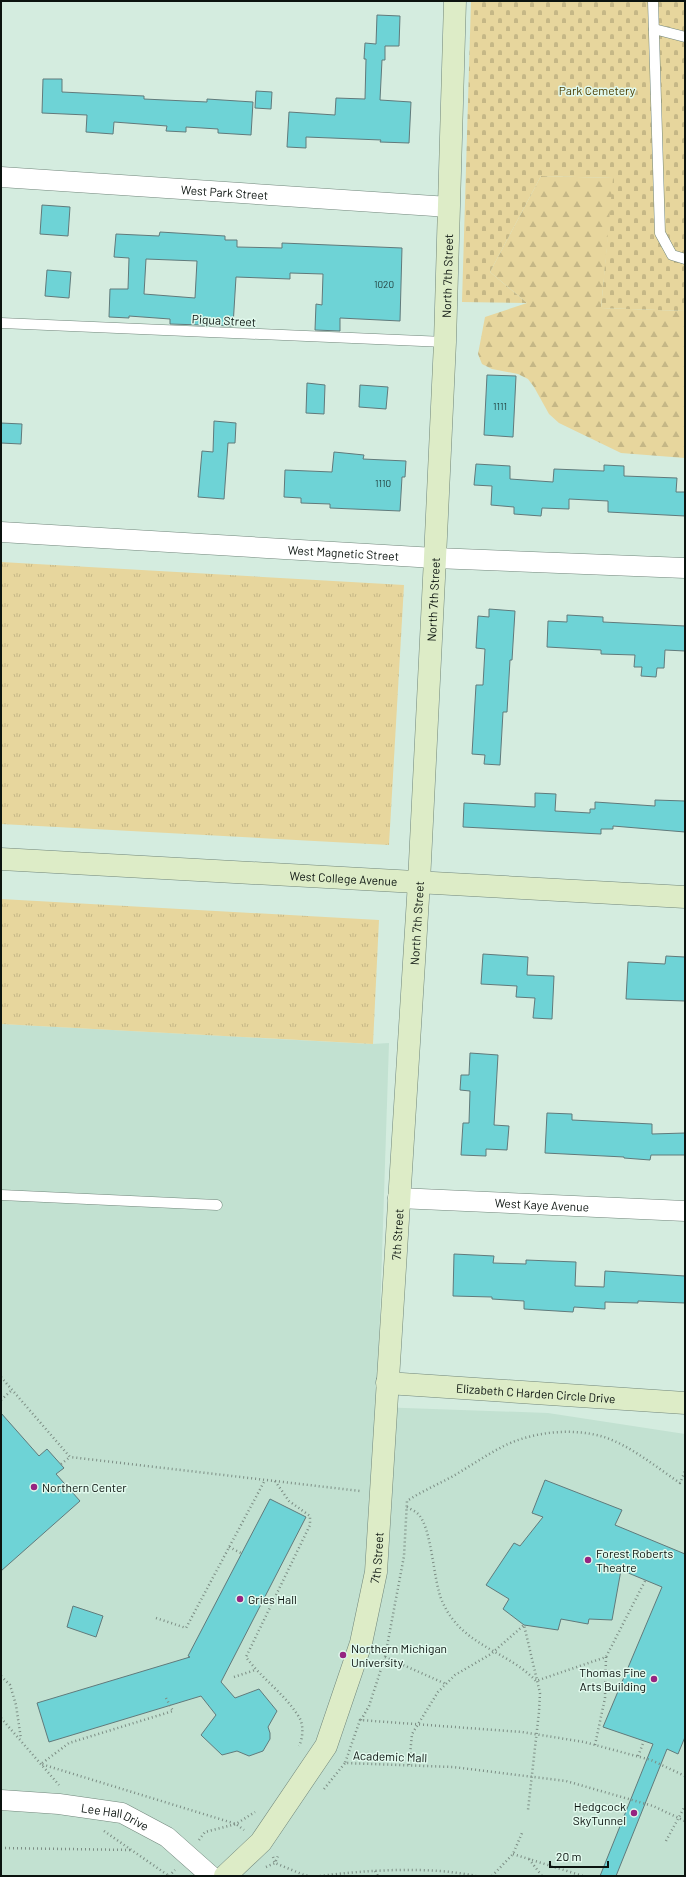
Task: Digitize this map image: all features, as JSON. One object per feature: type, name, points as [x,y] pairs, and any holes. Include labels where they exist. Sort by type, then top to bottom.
[{"type":"street","name":"North 7th Street","points":[[398,1198],[419,882],[436,558],[445,342],[454,1]]},
{"type":"street","name":"West Park Street","points":[[1,177],[449,207]]},
{"type":"street","name":"West Magnetic Street","points":[[1,532],[436,558],[685,568]]},
{"type":"street","name":"West College Avenue","points":[[1,859],[685,897]]},
{"type":"street","name":"West Kaye Avenue","points":[[398,1198],[685,1212]]},
{"type":"street","name":"7th Street","points":[[225,1876],[261,1842],[326,1746],[361,1643],[376,1572],[382,1496],[398,1198]]},
{"type":"street","name":"Elizabeth C Harden Circle Drive","points":[[387,1383],[685,1403]]},
{"type":"street","name":"Lee Hall Drive","points":[[1,1800],[59,1804],[122,1813],[167,1837],[211,1876]]},
{"type":"lane","points":[[653,1],[660,233],[672,255],[685,259]]},
{"type":"lane","points":[[654,30],[685,37]]},
{"type":"lane","name":"Piqua Street","points":[[1,323],[445,342]]},
{"type":"lane","points":[[1,1195],[217,1205]]},
{"type":"path","points":[[1,1377],[70,1457],[361,1492]]},
{"type":"path","points":[[1,1400],[12,1390]]},
{"type":"path","points":[[685,1471],[680,1483],[631,1451],[603,1437],[582,1433],[550,1434],[532,1436],[501,1447],[457,1474],[407,1501],[404,1556],[385,1657],[369,1706],[360,1720],[418,1723],[536,1734],[595,1745],[638,1756],[651,1760],[685,1776]]},
{"type":"path","points":[[61,1464],[70,1457]]},
{"type":"path","points":[[156,1618],[186,1628],[265,1480]]},
{"type":"path","points":[[275,1481],[289,1501],[310,1516],[310,1525],[246,1657],[255,1670],[285,1700],[300,1718],[303,1738],[296,1751]]},
{"type":"path","points":[[407,1507],[418,1513],[425,1524],[437,1587],[450,1616],[474,1640],[528,1672],[536,1681]]},
{"type":"path","points":[[229,1547],[241,1553]]},
{"type":"path","points":[[595,1745],[605,1698],[606,1657],[645,1581]]},
{"type":"path","points":[[409,1765],[412,1734],[438,1692],[455,1675],[493,1652],[524,1625],[540,1693],[528,1810]]},
{"type":"path","points":[[385,1657],[446,1684]]},
{"type":"path","points":[[536,1681],[606,1657]]},
{"type":"path","points":[[234,1677],[255,1670]]},
{"type":"path","points":[[1,1676],[10,1686],[16,1705],[21,1740]]},
{"type":"path","points":[[166,1698],[174,1711],[69,1743],[41,1764],[236,1824],[257,1810]]},
{"type":"path","name":"Academic Mall","points":[[360,1720],[344,1763],[453,1767],[531,1776],[573,1783],[653,1806],[685,1821]]},
{"type":"path","points":[[638,1756],[644,1741]]},
{"type":"path","points":[[666,1841],[685,1806]]},
{"type":"path","points":[[492,1876],[513,1854],[522,1834]]},
{"type":"path","points":[[1,1848],[132,1850]]},
{"type":"path","points":[[513,1854],[583,1876]]},
{"type":"path","points":[[529,1859],[542,1876]]},
{"type":"path","points":[[374,1870],[378,1876]]},
{"type":"path","points":[[320,1876],[374,1870],[445,1872],[476,1876]]},
{"type":"shaded area","name":"Northern Michigan University","points":[[1,1024],[372,1044],[389,1043],[377,1407],[548,1413],[685,1434],[685,1876],[1,1876]]},
{"type":"green space","name":"Park Cemetery","points":[[471,1],[685,1],[685,311],[601,308],[613,178],[541,176],[490,272],[527,303],[462,302]]},
{"type":"green space","points":[[541,176],[614,178],[601,308],[685,311],[685,458],[621,453],[559,423],[549,414],[528,379],[518,374],[492,369],[482,364],[478,354],[485,317],[527,303],[490,272]]},
{"type":"green space","points":[[1,562],[404,585],[389,845],[1,824]]},
{"type":"green space","points":[[1,899],[379,920],[373,1044],[1,1024]]},
{"type":"building","points":[[377,15],[400,16],[399,46],[385,46],[385,60],[382,60],[380,100],[411,102],[409,143],[380,142],[381,140],[306,137],[306,148],[287,147],[289,112],[335,115],[336,98],[365,99],[365,43],[376,44]]},
{"type":"building","points":[[43,79],[62,79],[62,92],[144,96],[144,99],[207,102],[207,99],[253,102],[251,135],[218,133],[218,129],[186,127],[186,132],[166,131],[167,126],[114,122],[113,134],[86,132],[87,115],[42,113]]},
{"type":"building","points":[[256,91],[272,92],[271,109],[255,108]]},
{"type":"building","points":[[42,205],[70,207],[68,236],[40,234]]},
{"type":"building","points":[[160,232],[225,236],[225,240],[237,240],[237,247],[282,248],[282,243],[402,248],[400,321],[340,318],[340,331],[315,330],[316,304],[322,305],[323,274],[290,273],[290,279],[236,277],[233,326],[170,324],[170,319],[129,316],[129,318],[109,317],[110,289],[128,289],[129,258],[114,257],[116,234],[159,236]],"holes":[[[146,259],[197,261],[195,298],[144,294]]]},
{"type":"building","points":[[47,270],[71,272],[69,298],[45,296]]},
{"type":"building","points":[[487,375],[516,376],[513,437],[484,435]]},
{"type":"building","points":[[307,383],[325,385],[324,414],[306,413]]},
{"type":"building","points":[[360,385],[388,387],[386,409],[359,407]]},
{"type":"building","points":[[214,421],[236,423],[235,443],[228,443],[224,499],[198,497],[202,451],[213,452]]},
{"type":"building","points":[[1,423],[22,424],[21,444],[1,443]]},
{"type":"building","points":[[334,452],[364,455],[363,459],[406,461],[405,477],[402,477],[400,511],[330,508],[330,504],[301,503],[301,498],[284,497],[285,470],[332,472]]},
{"type":"building","points":[[476,464],[510,466],[510,479],[553,482],[554,469],[604,471],[604,465],[624,466],[624,476],[677,478],[676,492],[685,492],[685,516],[608,512],[608,501],[569,499],[569,509],[542,508],[541,516],[514,514],[514,507],[491,505],[492,486],[474,485]]},
{"type":"building","points":[[489,609],[515,611],[507,712],[503,712],[500,765],[484,764],[485,755],[472,754],[476,685],[483,685],[485,649],[476,648],[478,616],[489,617]]},
{"type":"building","points":[[567,615],[603,617],[603,622],[685,626],[685,651],[665,650],[664,668],[657,668],[656,677],[641,676],[642,667],[634,667],[635,655],[601,654],[601,650],[547,647],[548,621],[567,622]]},
{"type":"building","points":[[535,793],[556,794],[555,811],[590,813],[590,809],[595,809],[595,802],[655,806],[655,800],[685,801],[685,832],[613,826],[613,829],[601,829],[601,834],[463,827],[464,803],[535,807]]},
{"type":"building","points":[[483,954],[528,957],[527,975],[554,976],[552,1019],[533,1018],[535,998],[516,997],[517,986],[481,984]]},
{"type":"building","points":[[666,956],[685,957],[685,1001],[626,999],[628,962],[665,964]]},
{"type":"building","points":[[470,1053],[498,1055],[494,1125],[509,1126],[507,1150],[486,1149],[486,1156],[461,1155],[463,1123],[469,1123],[470,1091],[460,1090],[461,1075],[469,1075]]},
{"type":"building","points":[[547,1113],[572,1114],[572,1120],[652,1124],[652,1134],[685,1133],[685,1155],[651,1155],[650,1160],[624,1157],[545,1153]]},
{"type":"building","points":[[454,1254],[494,1256],[493,1263],[526,1264],[526,1260],[576,1262],[575,1286],[604,1287],[605,1271],[685,1276],[685,1303],[638,1301],[638,1303],[605,1302],[605,1309],[574,1307],[573,1312],[524,1309],[524,1301],[492,1299],[492,1297],[453,1296]]},
{"type":"building","name":"Northern Center","points":[[1,1413],[39,1456],[47,1449],[64,1468],[56,1474],[80,1501],[1,1571]]},
{"type":"building","points":[[545,1480],[622,1510],[615,1525],[685,1554],[685,1737],[678,1754],[667,1749],[616,1876],[600,1876],[653,1744],[603,1727],[662,1587],[621,1570],[612,1620],[589,1619],[588,1624],[561,1619],[558,1630],[524,1625],[503,1609],[509,1599],[486,1585],[514,1543],[520,1546],[543,1517],[532,1513]]},
{"type":"building","name":"Gries Hall","points":[[270,1499],[306,1517],[221,1682],[235,1698],[259,1689],[277,1711],[268,1727],[270,1739],[263,1751],[249,1756],[237,1751],[222,1755],[201,1735],[216,1715],[201,1696],[49,1742],[37,1703],[190,1657],[188,1656]]},
{"type":"building","points":[[73,1606],[103,1616],[96,1637],[67,1627]]},
{"type":"place","name":"Northern Center","points":[[34,1487]]},
{"type":"place","name":"Forest Roberts Theatre","points":[[588,1560]]},
{"type":"place","name":"Gries Hall","points":[[240,1599]]},
{"type":"place","name":"Northern Michigan University","points":[[343,1655]]},
{"type":"place","name":"Thomas Fine Arts Building","points":[[654,1679]]},
{"type":"place","name":"Hedgcock SkyTunnel","points":[[634,1813]]}]
